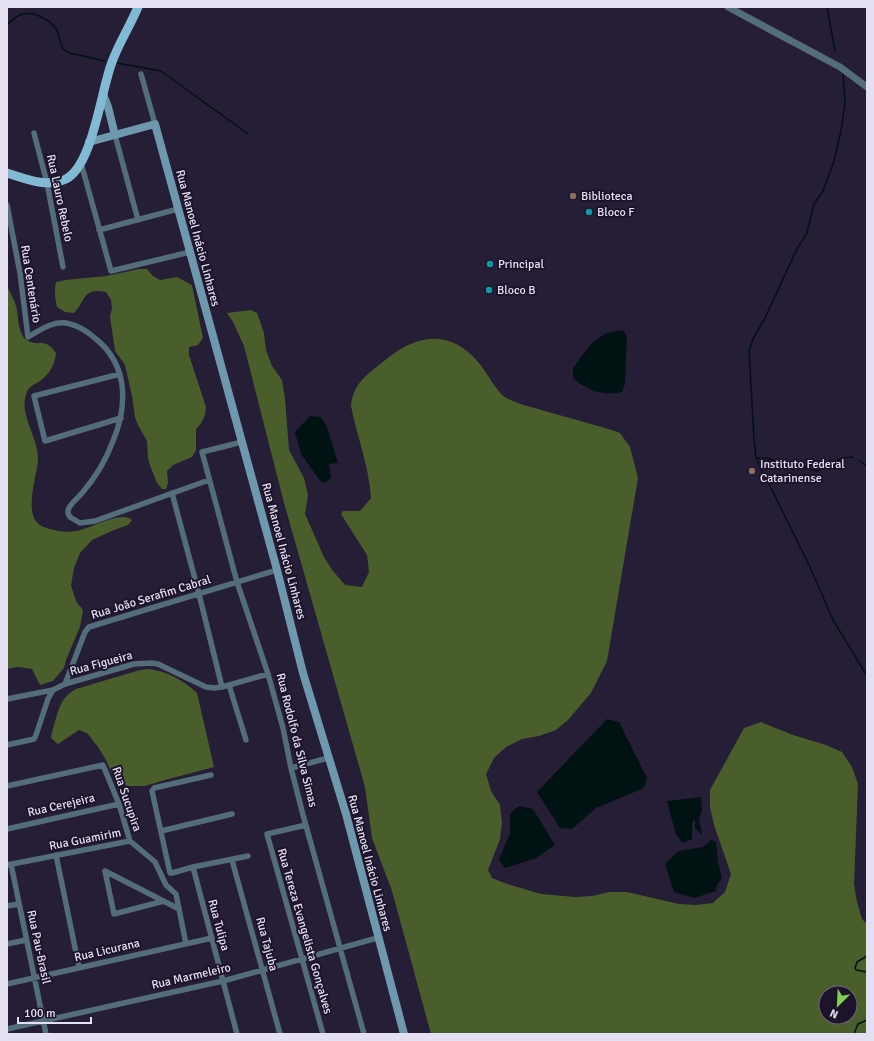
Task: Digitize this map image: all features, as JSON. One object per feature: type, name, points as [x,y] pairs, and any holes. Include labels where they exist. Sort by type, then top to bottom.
[{"type":"main road","points":[[7,173],[47,183],[66,179],[75,172],[81,163],[89,142],[111,63],[139,8]]},
{"type":"main road","points":[[103,94],[115,135]]},
{"type":"main road","points":[[89,142],[155,124]]},
{"type":"main road","name":"Rua Manoel Inácio Linhares","points":[[155,124],[277,570],[303,673],[346,814],[404,1034]]},
{"type":"street","points":[[728,7],[840,67],[867,87]]},
{"type":"street","name":"Rua Manoel Inácio Linhares","points":[[141,74],[155,124]]},
{"type":"street","name":"Rua Lauro Rebelo","points":[[34,134],[47,183],[63,267]]},
{"type":"street","points":[[115,135],[138,220]]},
{"type":"street","points":[[81,163],[111,271],[190,252]]},
{"type":"street","name":"Rua Centenário","points":[[7,205],[20,273],[28,337],[48,326],[56,324],[66,323],[78,326],[89,333],[106,348],[115,362],[120,374],[123,392],[121,418],[114,440],[100,470],[69,508],[68,515],[76,522],[89,522],[172,493]]},
{"type":"street","points":[[99,230],[178,209]]},
{"type":"street","points":[[120,374],[34,396],[45,441],[121,418]]},
{"type":"street","name":"Rua Rodolfo da Silva Simas","points":[[242,442],[202,452],[237,582],[268,674],[283,728],[291,768],[306,826],[364,1034]]},
{"type":"street","points":[[209,480],[172,493],[222,687]]},
{"type":"street","name":"Rua João Serafim Cabral","points":[[65,684],[89,627],[277,570]]},
{"type":"street","name":"Rua Figueira","points":[[7,699],[53,690],[65,684],[134,664],[151,663],[165,667],[206,687],[222,687],[268,674]]},
{"type":"street","points":[[229,685],[246,740]]},
{"type":"street","points":[[7,745],[34,739],[48,699],[53,690]]},
{"type":"street","points":[[291,768],[328,758]]},
{"type":"street","name":"Rua Sucupira","points":[[7,786],[103,765],[119,804],[130,841]]},
{"type":"street","points":[[211,775],[153,789],[152,791],[170,873],[248,856]]},
{"type":"street","name":"Rua Cerejeira","points":[[7,829],[119,804]]},
{"type":"street","points":[[161,831],[232,814]]},
{"type":"street","name":"Rua Tereza Evangelista Gonçalves","points":[[306,826],[267,834],[323,1034]]},
{"type":"street","name":"Rua Guamirim","points":[[9,865],[130,841],[155,862],[162,880],[176,894],[186,944]]},
{"type":"street","points":[[56,855],[79,968]]},
{"type":"street","name":"Rua Tajuba","points":[[232,860],[280,1034]]},
{"type":"street","name":"Rua Pau-Brasil","points":[[9,865],[19,904],[46,1034]]},
{"type":"street","name":"Rua Tulipa","points":[[193,867],[237,1034]]},
{"type":"street","points":[[164,901],[114,914],[105,871],[164,901],[179,909]]},
{"type":"street","points":[[7,906],[19,904]]},
{"type":"street","name":"Rua Licurana","points":[[7,984],[212,938]]},
{"type":"street","name":"Rua Marmeleiro","points":[[7,1030],[223,981],[378,938]]},
{"type":"street","points":[[7,944],[26,940]]},
{"type":"green space","points":[[139,269],[147,269],[153,276],[160,280],[177,277],[192,285],[203,338],[198,345],[189,347],[189,355],[206,407],[205,414],[202,422],[196,429],[196,450],[192,457],[173,465],[167,471],[168,483],[166,489],[162,489],[157,483],[151,468],[148,459],[147,441],[135,417],[125,365],[115,351],[110,317],[112,308],[111,300],[106,292],[93,291],[86,296],[74,313],[65,312],[57,307],[55,298],[56,282],[106,276]]},
{"type":"green space","points":[[7,286],[15,303],[21,333],[27,340],[34,343],[48,345],[56,353],[53,365],[49,372],[44,378],[28,390],[26,395],[25,411],[36,444],[38,460],[32,497],[33,516],[37,523],[44,527],[64,532],[83,530],[105,521],[121,517],[132,520],[128,525],[92,540],[80,553],[74,568],[71,585],[76,601],[83,610],[80,627],[64,668],[53,681],[40,685],[32,669],[18,667],[7,669]]},
{"type":"green space","points":[[251,310],[257,313],[264,333],[266,350],[272,366],[282,380],[289,450],[304,478],[308,495],[305,514],[324,557],[345,585],[362,587],[369,572],[367,555],[341,514],[343,511],[360,511],[371,498],[368,474],[351,406],[352,398],[358,385],[367,375],[396,352],[408,345],[433,339],[445,340],[456,344],[468,352],[479,363],[505,397],[514,402],[620,433],[630,447],[638,478],[607,661],[591,693],[568,720],[556,730],[539,736],[522,739],[506,747],[494,758],[486,774],[491,791],[500,805],[502,822],[500,839],[488,870],[492,878],[541,894],[575,897],[592,896],[609,892],[627,892],[679,904],[696,905],[713,903],[725,892],[731,874],[714,825],[710,807],[710,790],[744,728],[761,722],[793,735],[826,745],[842,752],[852,767],[858,784],[854,884],[862,919],[867,924],[867,1034],[431,1034],[392,891],[372,838],[365,787],[284,503],[244,346],[233,322],[227,313]]},
{"type":"green space","points":[[148,669],[168,674],[186,684],[197,693],[214,767],[145,786],[128,786],[120,783],[113,776],[106,760],[87,733],[79,730],[58,744],[51,738],[54,723],[64,699],[76,689]]},
{"type":"shaded area","points":[[623,330],[627,337],[625,384],[622,392],[602,393],[584,386],[573,378],[573,369],[591,344],[606,333]]},
{"type":"shaded area","points":[[310,416],[321,417],[327,427],[338,463],[329,464],[331,478],[326,482],[321,482],[301,454],[295,432]]},
{"type":"shaded area","points":[[607,719],[619,722],[647,778],[644,788],[596,808],[572,829],[560,828],[537,792]]},
{"type":"shaded area","points":[[701,797],[702,811],[699,818],[702,835],[695,828],[695,819],[692,823],[692,839],[683,843],[676,835],[667,801]]},
{"type":"shaded area","points":[[519,806],[533,809],[555,845],[534,859],[505,868],[499,859],[510,834],[510,814]]},
{"type":"shaded area","points":[[711,840],[716,842],[718,862],[722,878],[717,885],[716,891],[694,898],[674,892],[665,864],[679,851],[703,847]]},
{"type":"waterway","points":[[827,7],[835,51]]},
{"type":"waterway","points":[[7,25],[14,18],[21,15],[37,15],[46,19],[53,25],[57,31],[64,50],[70,53],[105,61]]},
{"type":"waterway","points":[[117,63],[161,71],[248,134]]},
{"type":"waterway","points":[[762,471],[756,458],[749,350],[797,249],[807,233],[814,204],[823,191],[834,161],[841,131],[845,103],[843,74]]},
{"type":"waterway","points":[[756,458],[766,458],[817,471],[842,458],[853,457]]},
{"type":"waterway","points":[[860,461],[867,466]]},
{"type":"waterway","points":[[767,480],[810,567],[833,620],[867,676]]},
{"type":"waterway","points":[[867,956],[857,962],[855,968],[856,970],[867,972]]},
{"type":"waterway","points":[[854,1034],[858,1024],[867,1020]]},
{"type":"place","name":"Biblioteca","points":[[573,196]]},
{"type":"place","name":"Bloco F","points":[[589,212]]},
{"type":"place","name":"Principal","points":[[490,264]]},
{"type":"place","name":"Bloco B","points":[[489,290]]},
{"type":"place","name":"Instituto Federal Catarinense","points":[[752,471]]}]
